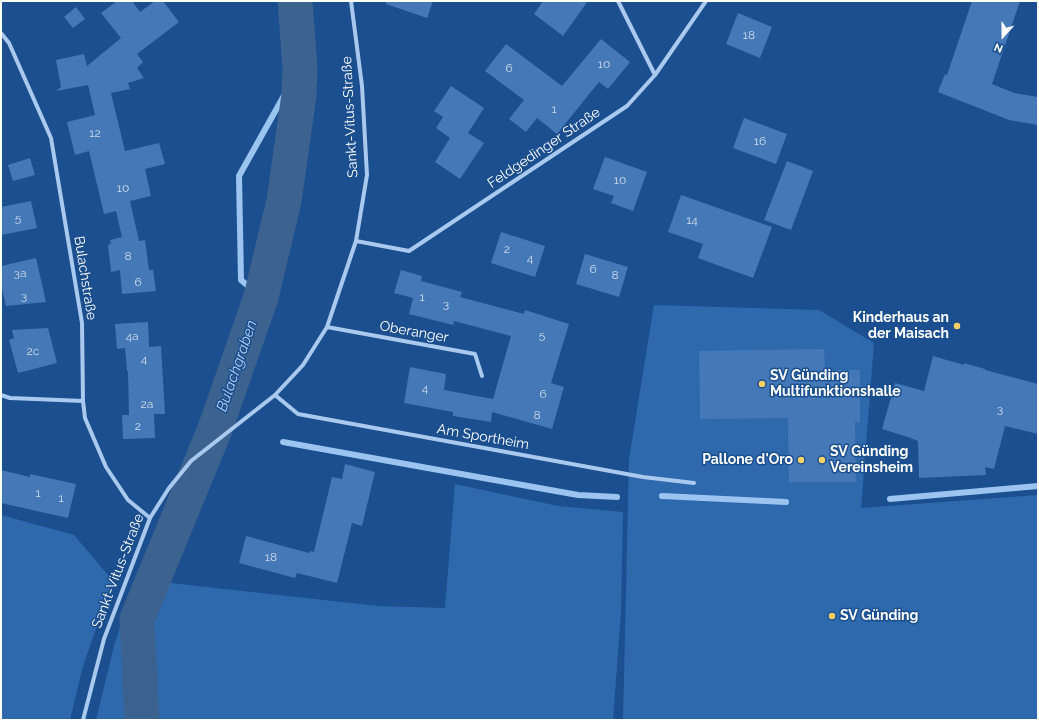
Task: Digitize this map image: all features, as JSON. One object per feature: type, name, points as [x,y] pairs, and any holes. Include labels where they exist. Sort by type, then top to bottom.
[{"type":"street","name":"Sankt-Vitus-Straße","points":[[83,720],[104,639],[150,518],[169,488],[191,461],[275,395],[303,365],[328,327],[356,240],[367,175],[362,86],[351,1]]},
{"type":"street","points":[[618,1],[655,75]]},
{"type":"street","name":"Feldgedinger Straße","points":[[356,240],[409,250],[627,106],[655,75],[706,1]]},
{"type":"street","name":"Bulachstraße","points":[[1,33],[9,43],[51,138],[82,323],[84,418],[106,467],[128,500],[150,518]]},
{"type":"street","name":"Oberanger","points":[[328,327],[475,354],[482,376]]},
{"type":"street","points":[[1,395],[10,398],[83,401]]},
{"type":"street","name":"Am Sportheim","points":[[275,395],[298,414],[643,477],[694,483]]},
{"type":"shaded area","name":"SV Günding","points":[[654,305],[819,310],[874,343],[861,508],[1038,495],[1038,720],[623,720],[629,459]]},
{"type":"shaded area","points":[[455,484],[558,506],[623,512],[621,613],[613,720],[96,720],[114,646],[135,580],[378,606],[445,608]]},
{"type":"shaded area","points":[[1,515],[74,535],[113,581],[83,666],[70,720],[1,720]]},
{"type":"building","points":[[117,1],[132,1],[140,12],[155,1],[163,1],[179,22],[137,54],[143,62],[137,68],[144,78],[128,83],[130,89],[111,93],[125,151],[159,143],[165,164],[145,169],[151,196],[130,201],[139,241],[145,240],[149,270],[153,270],[156,291],[122,294],[120,270],[111,272],[108,245],[111,244],[110,240],[122,237],[116,211],[104,214],[89,151],[75,155],[67,122],[95,115],[88,85],[56,91],[61,87],[56,60],[84,54],[87,66],[121,38],[101,13]]},
{"type":"building","points":[[386,1],[433,1],[427,18],[386,4]]},
{"type":"building","points":[[543,1],[588,1],[563,36],[534,14]]},
{"type":"building","points":[[972,1],[1020,1],[992,84],[1014,93],[1038,97],[1038,125],[1009,120],[938,92],[945,74],[947,75]]},
{"type":"building","points":[[76,7],[85,19],[73,28],[64,17]]},
{"type":"building","points":[[738,13],[772,27],[760,58],[726,44]]},
{"type":"building","points":[[601,39],[630,62],[608,89],[599,82],[557,134],[537,118],[526,132],[509,119],[524,100],[485,71],[506,44],[562,86]]},
{"type":"building","points":[[451,86],[484,108],[468,133],[484,143],[460,179],[435,162],[450,138],[436,128],[443,117],[434,111]]},
{"type":"building","points":[[744,118],[787,134],[776,164],[733,148]]},
{"type":"building","points":[[605,157],[647,172],[633,211],[611,203],[614,196],[593,189]]},
{"type":"building","points":[[30,158],[35,175],[13,181],[8,165]]},
{"type":"building","points":[[787,161],[813,171],[791,230],[764,220]]},
{"type":"building","points":[[681,195],[772,227],[753,278],[698,258],[703,244],[668,232]]},
{"type":"building","points":[[31,201],[37,228],[1,235],[1,207]]},
{"type":"building","points":[[501,232],[545,246],[535,277],[491,263]]},
{"type":"building","points":[[585,254],[628,267],[619,297],[576,284]]},
{"type":"building","points":[[36,258],[46,302],[6,306],[1,284],[1,266]]},
{"type":"building","points":[[401,270],[422,276],[421,281],[462,292],[460,297],[524,314],[525,310],[569,324],[551,383],[564,387],[552,429],[492,412],[491,422],[453,416],[453,412],[404,403],[410,367],[446,374],[444,390],[493,399],[511,336],[454,321],[453,325],[409,314],[413,298],[394,293]]},
{"type":"building","points":[[148,322],[149,347],[161,346],[165,414],[154,414],[155,438],[123,439],[122,415],[129,415],[128,371],[125,348],[117,349],[115,324]]},
{"type":"building","points":[[48,328],[57,363],[18,373],[9,340],[14,338],[12,330]]},
{"type":"building","points":[[824,349],[825,370],[860,370],[860,423],[855,422],[856,482],[789,482],[788,418],[700,419],[699,351]]},
{"type":"building","points":[[933,356],[964,365],[964,363],[1038,384],[1038,434],[1005,426],[994,469],[985,467],[986,475],[919,478],[918,441],[882,429],[895,383],[924,391]]},
{"type":"building","points":[[345,464],[375,472],[362,526],[352,523],[337,583],[297,573],[295,578],[239,563],[246,536],[309,553],[310,551],[314,552],[332,477],[342,479]]},
{"type":"building","points":[[1,470],[30,477],[30,474],[76,484],[68,518],[1,503]]},
{"type":"waterway","name":"Bulachgraben","points":[[142,720],[137,619],[215,429],[261,297],[284,201],[299,95],[300,67],[295,1]]},
{"type":"waterway","points":[[261,297],[241,280],[239,176],[300,67]]},
{"type":"waterway","points":[[283,442],[578,495],[617,497]]},
{"type":"waterway","points":[[890,499],[1038,486]]},
{"type":"waterway","points":[[662,496],[786,502]]},
{"type":"place","name":"Kinderhaus an der Maisach","points":[[957,326]]},
{"type":"place","name":"SV Günding Multifunktionshalle","points":[[762,384]]},
{"type":"place","name":"Pallone d'Oro","points":[[801,460]]},
{"type":"place","name":"SV Günding Vereinsheim","points":[[822,460]]},
{"type":"place","name":"SV Günding","points":[[832,616]]}]
